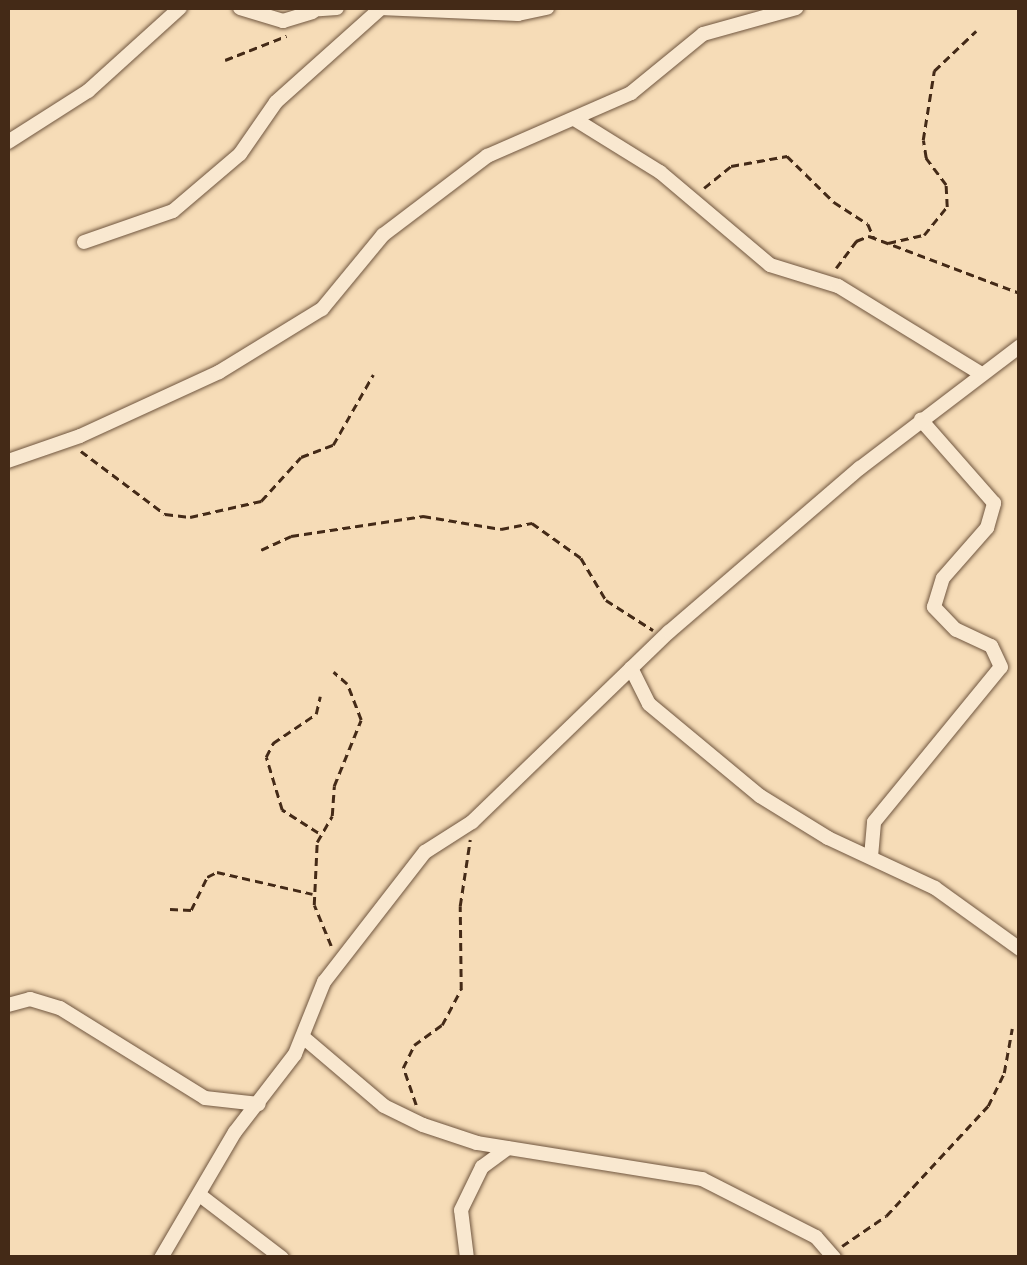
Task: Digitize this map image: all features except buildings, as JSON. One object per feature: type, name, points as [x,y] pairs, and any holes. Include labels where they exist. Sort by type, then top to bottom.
[{"type":"street","points":[[8,142],[88,92],[180,8]]},
{"type":"street","points":[[240,8],[274,20],[337,8]]},
{"type":"street","points":[[84,242],[173,212],[240,154],[276,102],[381,8],[518,14],[547,8]]},
{"type":"street","points":[[8,461],[196,386],[305,322],[416,207],[488,156],[539,129],[576,120],[630,93],[704,34],[796,8]]},
{"type":"street","points":[[576,120],[693,201],[770,265],[816,276],[980,373]]},
{"type":"street","points":[[160,1258],[303,1037],[333,968],[426,852],[472,822],[668,632],[921,420],[1020,346]]},
{"type":"street","points":[[871,857],[874,822],[1001,667],[991,646],[956,630],[934,607],[942,578],[987,528],[994,503],[921,420]]},
{"type":"street","points":[[631,668],[649,704],[760,796],[990,922],[1020,950]]},
{"type":"street","points":[[8,1005],[30,999],[60,1008],[205,1098],[258,1104]]},
{"type":"street","points":[[303,1037],[384,1106],[423,1125],[509,1148],[702,1179],[833,1254]]},
{"type":"street","points":[[466,1258],[461,1210],[482,1167],[509,1148]]},
{"type":"street","points":[[201,1196],[282,1258]]},
{"type":"path","points":[[225,60],[286,36],[307,12]]},
{"type":"path","points":[[888,243],[924,234],[947,207],[946,185],[926,158],[923,140],[934,71],[976,31]]},
{"type":"path","points":[[693,201],[721,170],[787,156],[834,202],[868,224],[874,238]]},
{"type":"path","points":[[816,276],[842,262],[860,236],[1020,293]]},
{"type":"path","points":[[68,440],[164,514],[190,516],[268,498],[289,467],[332,446],[373,375]]},
{"type":"path","points":[[261,550],[282,538],[423,516],[501,529],[532,522],[580,558],[610,604],[668,632]]},
{"type":"path","points":[[333,672],[347,684],[361,720],[334,786],[332,816],[319,834],[315,895],[333,968]]},
{"type":"path","points":[[319,834],[282,810],[266,757],[273,743],[316,714],[320,696]]},
{"type":"path","points":[[423,1125],[402,1068],[414,1045],[448,1017],[461,990],[460,906],[472,822]]},
{"type":"path","points":[[170,908],[191,910],[207,877],[217,872],[315,895]]},
{"type":"path","points":[[833,1254],[874,1226],[988,1106],[1012,1029]]}]
